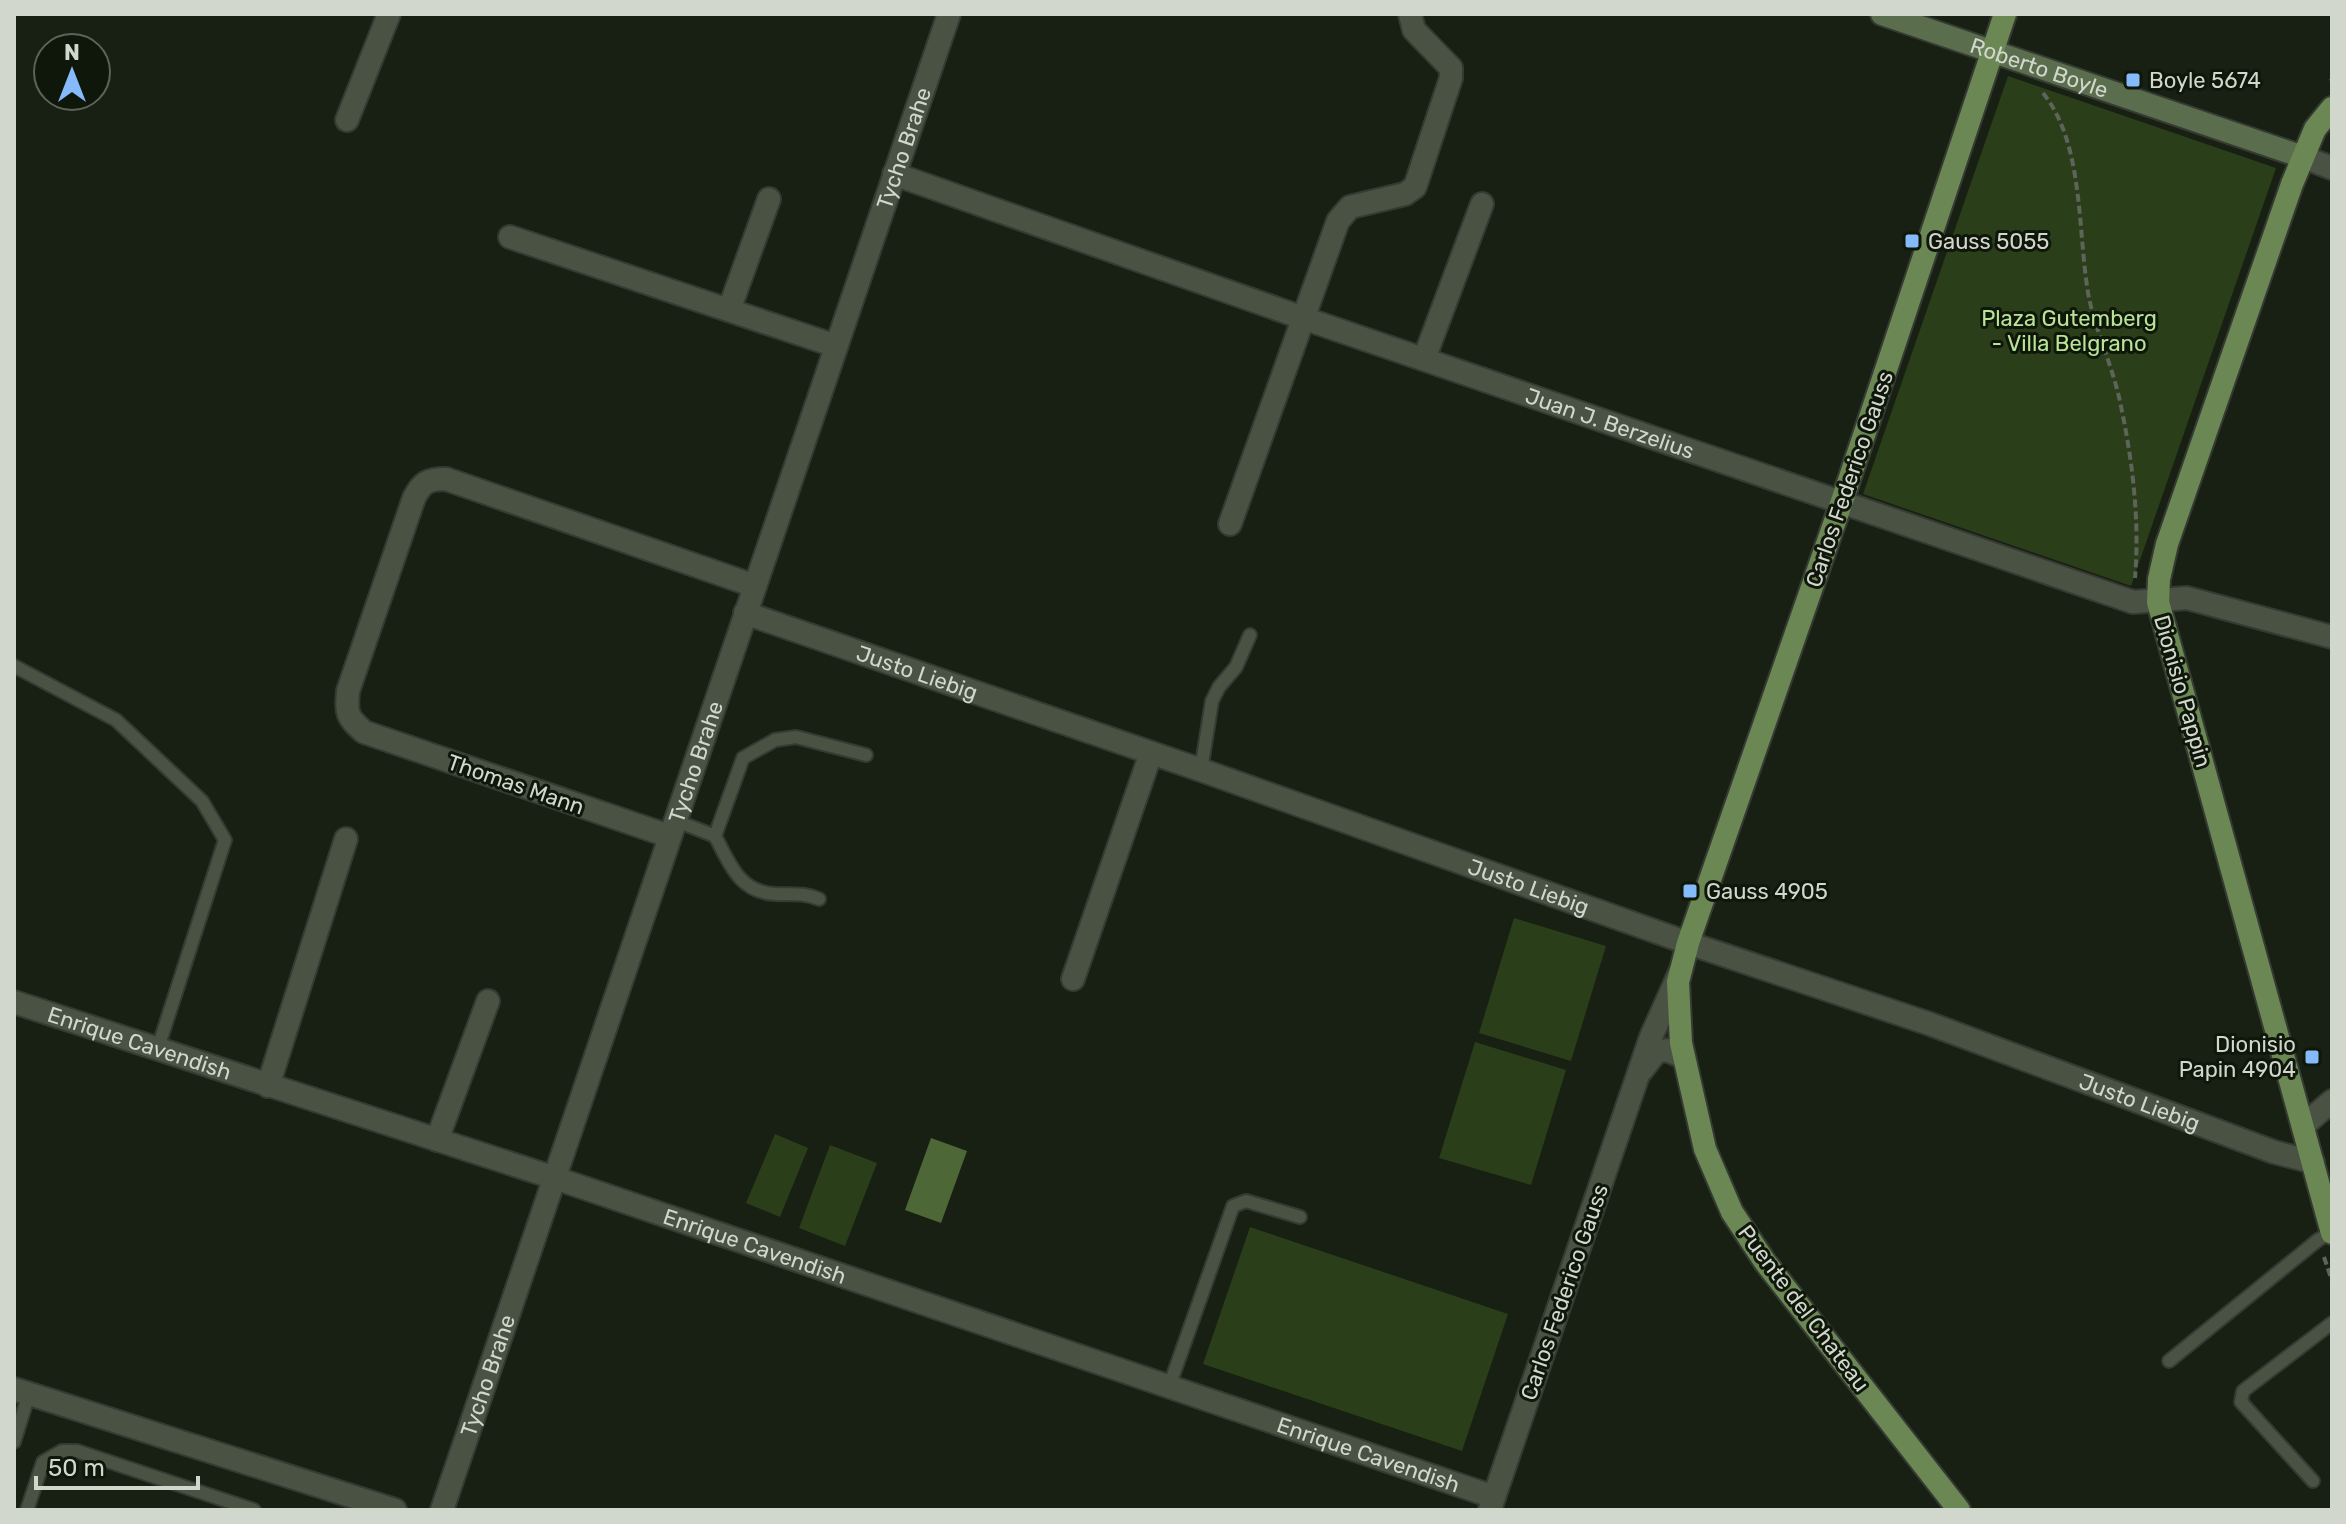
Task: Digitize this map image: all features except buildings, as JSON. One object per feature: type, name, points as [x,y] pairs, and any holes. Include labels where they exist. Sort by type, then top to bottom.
[{"type":"main road","name":"Roberto Boyle","points":[[1882,14],[2303,157]]},
{"type":"main road","name":"Carlos Federico Gauss","points":[[1688,943],[1842,501],[2005,14]]},
{"type":"main road","name":"Dionisio Pappin","points":[[2332,108],[2315,129],[2303,157],[2167,544],[2159,579],[2158,602],[2332,1232]]},
{"type":"main road","name":"Puente del Chateau","points":[[1688,943],[1678,982],[1683,1057],[1705,1149],[1732,1212],[1765,1262],[1959,1510]]},
{"type":"street","points":[[347,120],[389,14]]},
{"type":"street","name":"Tycho Brahe","points":[[442,1510],[949,14]]},
{"type":"street","points":[[1230,524],[1338,221],[1350,207],[1405,194],[1415,187],[1451,78],[1451,68],[1414,30],[1410,14]]},
{"type":"street","name":"Roberto Boyle","points":[[2303,157],[2332,168]]},
{"type":"street","name":"Juan J. Berzelius","points":[[894,174],[1303,318],[2133,602],[2187,598],[2332,637]]},
{"type":"street","points":[[729,310],[769,199]]},
{"type":"street","points":[[1424,359],[1482,204]]},
{"type":"street","points":[[510,237],[836,346]]},
{"type":"street","name":"Thomas Mann","points":[[672,828],[364,732],[349,719],[348,691],[414,498],[421,484],[431,479],[446,479],[755,586]]},
{"type":"street","name":"Justo Liebig","points":[[745,613],[1201,770],[1688,943],[1930,1024],[2274,1152],[2313,1162]]},
{"type":"street","points":[[1073,979],[1151,753]]},
{"type":"street","points":[[268,1086],[346,839]]},
{"type":"street","name":"Carlos Federico Gauss","points":[[1491,1507],[1651,1037],[1681,970]]},
{"type":"street","points":[[437,1140],[488,1001]]},
{"type":"street","name":"Enrique Cavendish","points":[[14,1002],[555,1178],[1169,1387],[1491,1507]]},
{"type":"street","points":[[1639,1074],[1656,1052],[1667,1050],[1683,1057]]},
{"type":"street","points":[[2304,1125],[2332,1101]]},
{"type":"street","points":[[21,1391],[395,1510]]},
{"type":"lane","points":[[1201,770],[1212,701],[1236,667],[1250,635]]},
{"type":"lane","points":[[14,666],[116,720],[202,801],[225,840],[157,1051]]},
{"type":"lane","points":[[819,899],[808,894],[774,894],[743,884],[733,873],[715,836],[743,758],[775,740],[796,737],[866,755]]},
{"type":"lane","points":[[672,828],[715,836]]},
{"type":"lane","points":[[1169,1387],[1233,1206],[1246,1201],[1300,1217]]},
{"type":"lane","points":[[2169,1361],[2318,1240],[2332,1232]]},
{"type":"lane","points":[[2313,1481],[2241,1402],[2243,1391],[2332,1323]]},
{"type":"lane","points":[[14,1442],[21,1391]]},
{"type":"lane","points":[[27,1510],[43,1462],[62,1451],[77,1451],[254,1510]]},
{"type":"path","points":[[2042,91],[2056,109],[2076,180],[2089,298],[2119,396],[2135,491],[2137,555],[2133,602]]},
{"type":"green space","name":"Plaza Gutemberg - Villa Belgrano","points":[[2008,76],[2276,168],[2131,586],[1863,494]]},
{"type":"green space","points":[[1514,918],[1606,946],[1571,1061],[1479,1033]]},
{"type":"green space","points":[[1475,1042],[1566,1070],[1531,1185],[1439,1158]]},
{"type":"green space","points":[[775,1134],[808,1148],[780,1217],[746,1203]]},
{"type":"green space","points":[[830,1145],[877,1163],[845,1246],[799,1228]]},
{"type":"green space","points":[[1250,1227],[1508,1314],[1462,1451],[1203,1364]]},
{"type":"shaded area","points":[[931,1138],[967,1151],[941,1223],[905,1210]]},
{"type":"place","name":"Boyle 5674","points":[[2133,80]]},
{"type":"place","name":"Gauss 5055","points":[[1912,241]]},
{"type":"place","name":"Gauss 4905","points":[[1690,891]]},
{"type":"place","name":"Dionisio Papin 4904","points":[[2312,1057]]}]
